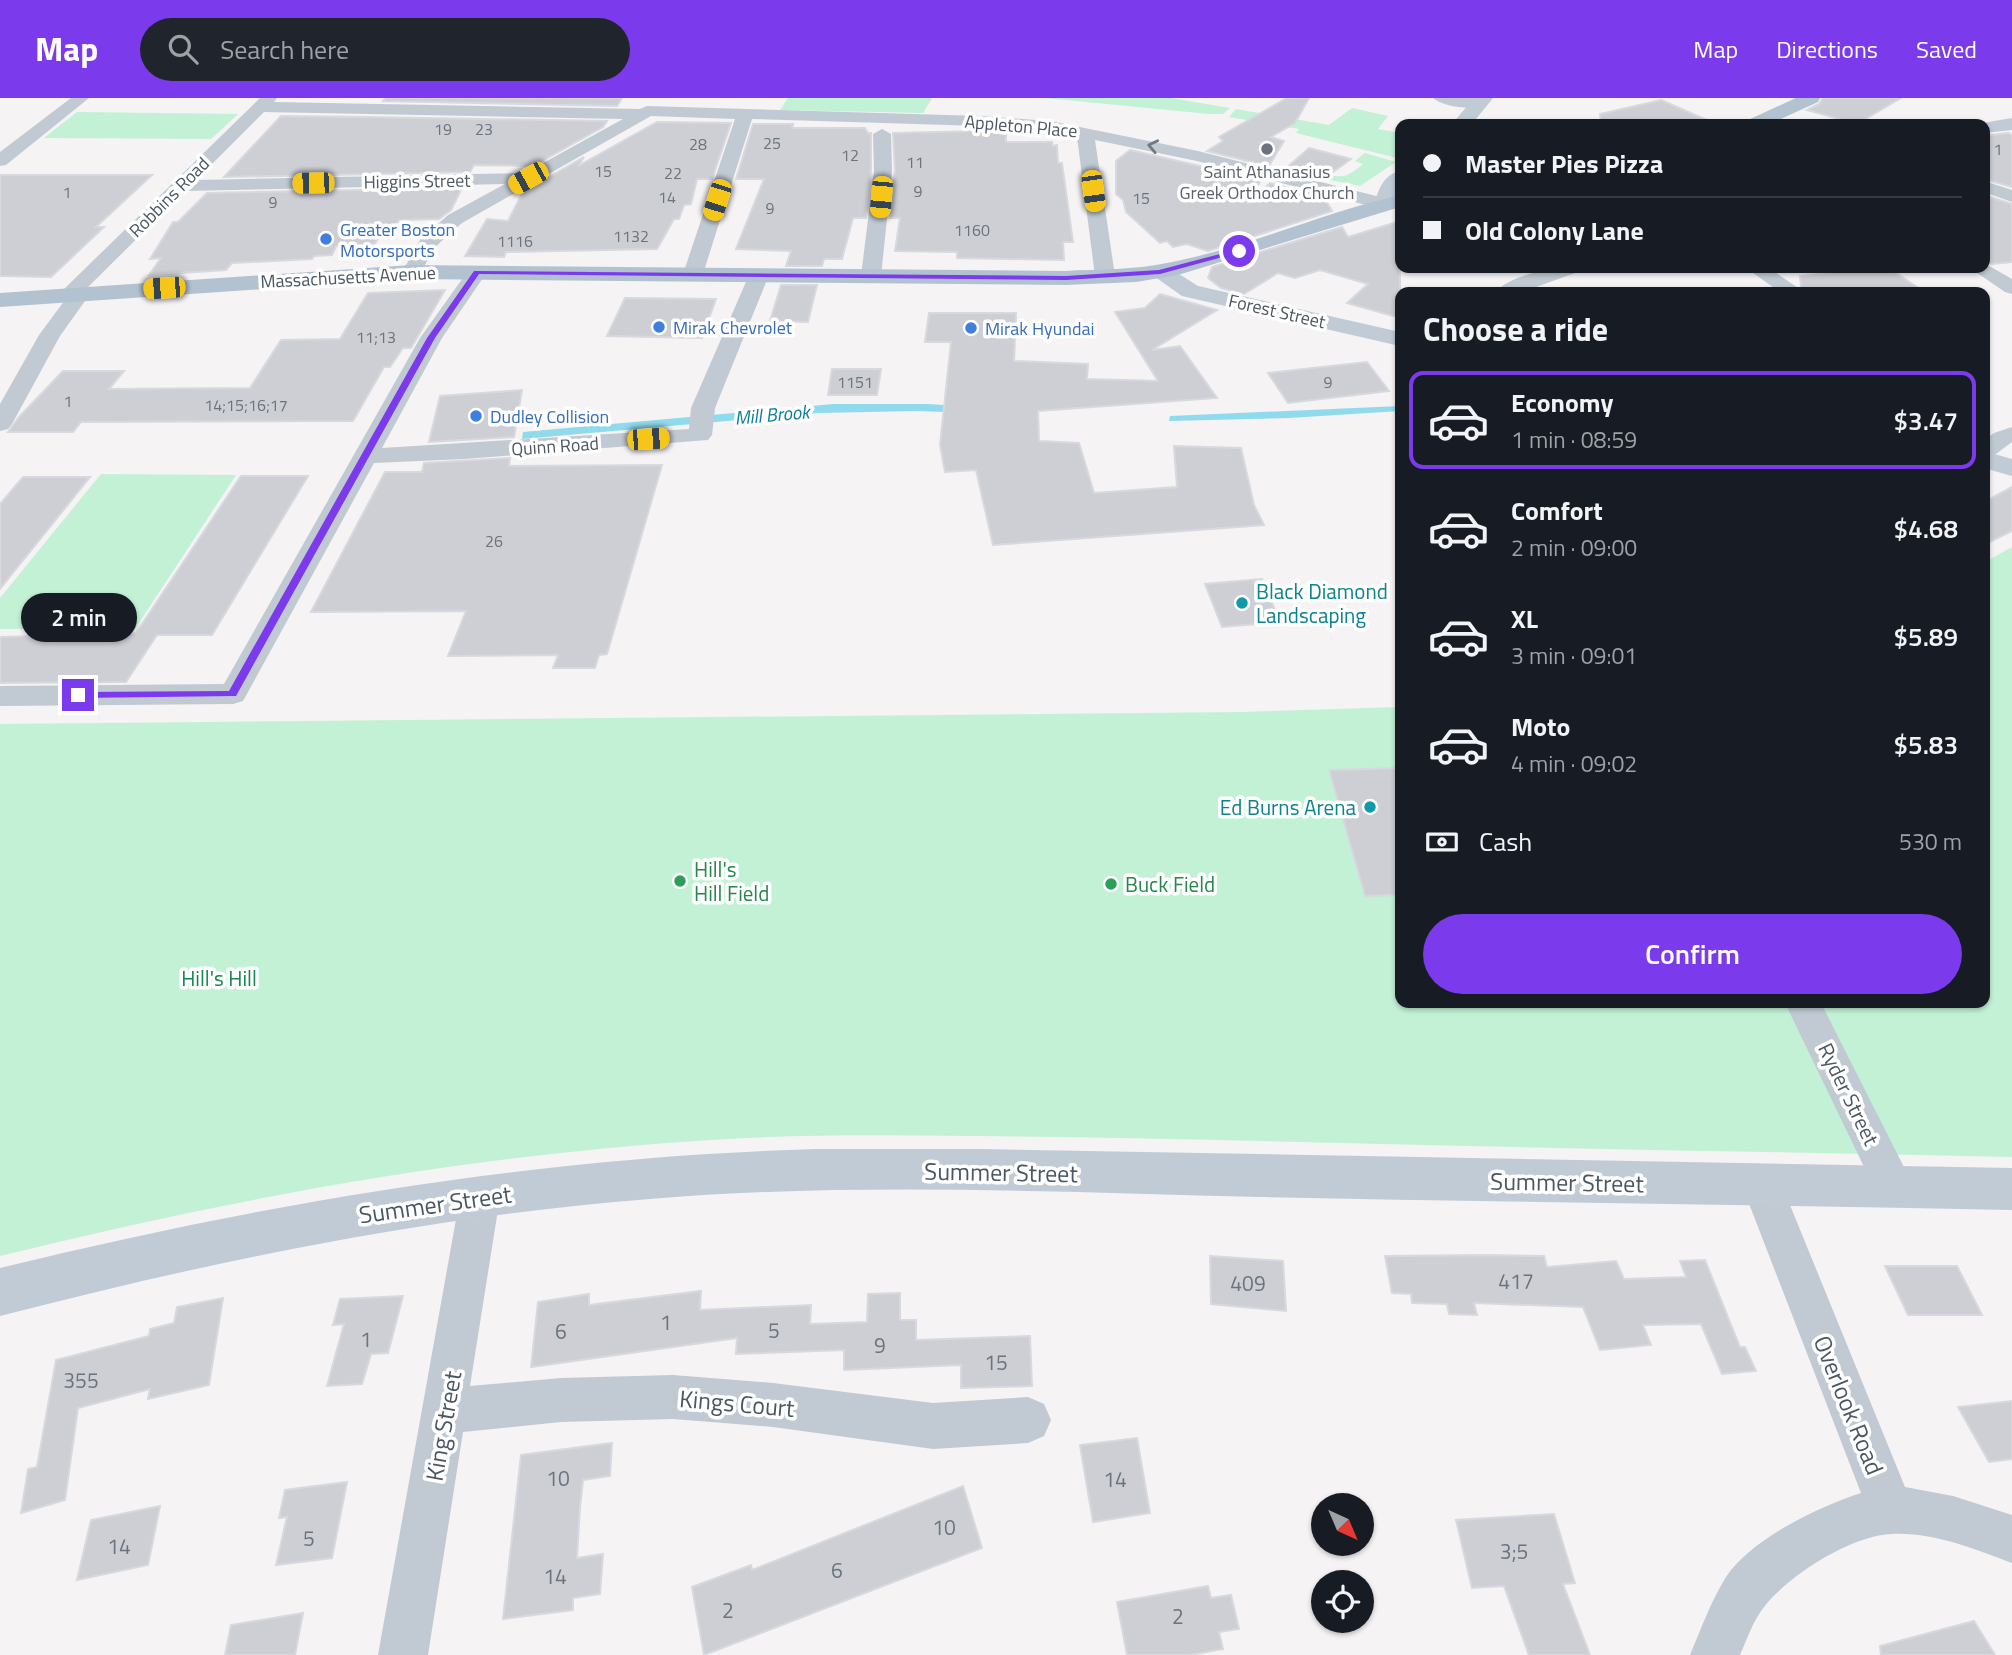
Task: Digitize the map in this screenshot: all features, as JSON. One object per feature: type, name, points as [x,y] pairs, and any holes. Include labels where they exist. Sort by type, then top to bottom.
[{"type":"main road","points":[[1766,119],[1811,98]]},
{"type":"main road","points":[[1466,119],[1482,100]]},
{"type":"main road","points":[[1990,126],[2012,124]]},
{"type":"main road","points":[[1393,203],[1391,185],[1395,181]]},
{"type":"main road","name":"Massachusetts Avenue","points":[[0,300],[412,272],[1105,276],[1160,272],[1207,261],[1393,203]]},
{"type":"main road","name":"Forest Street","points":[[1160,272],[1190,291],[1395,339]]},
{"type":"main road","points":[[1994,441],[2012,468]]},
{"type":"main road","name":"Summer Street","points":[[0,1292],[257,1232],[480,1197],[651,1178],[834,1170],[986,1171],[2012,1189]]},
{"type":"street","points":[[0,161],[81,98]]},
{"type":"street","points":[[412,272],[439,231],[646,113],[663,98]]},
{"type":"street","points":[[1441,98],[1482,100]]},
{"type":"street","name":"Appleton Place","points":[[264,102],[646,113],[940,113],[1085,132],[1393,203]]},
{"type":"street","name":"Robbins Road","points":[[0,424],[75,294],[264,102]]},
{"type":"street","points":[[693,274],[745,114]]},
{"type":"street","points":[[1085,132],[1105,276]]},
{"type":"street","points":[[871,276],[883,171],[882,134]]},
{"type":"street","name":"Higgins Street","points":[[180,186],[528,178]]},
{"type":"street","points":[[1990,188],[2012,196]]},
{"type":"street","points":[[0,696],[233,694],[431,338],[477,272]]},
{"type":"street","points":[[1517,287],[1554,273]]},
{"type":"street","points":[[1764,273],[1786,287]]},
{"type":"street","points":[[1988,273],[2012,288]]},
{"type":"street","name":"Quinn Road","points":[[364,456],[464,452],[700,435],[701,420],[759,275]]},
{"type":"street","name":"Ryder Street","points":[[1805,1008],[1894,1186]]},
{"type":"street","name":"Overlook Road","points":[[1761,1183],[1891,1510]]},
{"type":"street","name":"King Street","points":[[403,1655],[480,1197]]},
{"type":"street","name":"Kings Court","points":[[446,1411],[561,1400],[673,1397],[774,1405],[933,1426],[1028,1420]]},
{"type":"street","points":[[1715,1655],[1748,1588],[1794,1549],[1835,1526],[1891,1510],[1960,1520],[2012,1539]]},
{"type":"green space","points":[[788,98],[932,98],[923,113],[780,110]]},
{"type":"green space","points":[[1045,98],[1171,98],[1230,108],[1223,114],[1209,114]]},
{"type":"green space","points":[[1352,108],[1388,116],[1378,129],[1395,132],[1395,158],[1296,133],[1299,129],[1229,117],[1236,109],[1329,125]]},
{"type":"green space","points":[[77,112],[238,114],[211,139],[44,138]]},
{"type":"green space","points":[[1365,153],[1395,163],[1360,186],[1320,178],[1351,173],[1363,164],[1355,161]]},
{"type":"green space","points":[[101,474],[236,475],[135,629],[0,629],[0,598]]},
{"type":"green space","name":"Hill's Hill","points":[[2012,547],[2012,1157],[1057,1137],[876,1135],[744,1138],[531,1156],[353,1182],[176,1216],[0,1256],[0,724],[1242,712],[1395,707],[1395,1008],[1990,1008],[1990,559]]},
{"type":"water","name":"Mill Brook","points":[[833,404],[928,404],[1024,410],[1022,415],[918,411],[817,413],[522,439],[523,432]]},
{"type":"water","points":[[1395,406],[1395,411],[1289,418],[1169,421],[1170,416]]},
{"type":"building","points":[[386,98],[622,98],[617,106],[383,101]]},
{"type":"building","points":[[1287,98],[1309,98],[1295,123],[1271,137],[1284,141],[1269,166],[1207,151],[1223,141],[1219,137]]},
{"type":"building","points":[[1823,98],[1901,98],[1865,119],[1839,119],[1807,110],[1819,104]]},
{"type":"building","points":[[1661,100],[1705,119],[1600,119],[1600,114]]},
{"type":"building","points":[[281,116],[607,121],[603,127],[533,166],[474,165],[470,172],[224,177]]},
{"type":"building","points":[[657,122],[731,123],[712,179],[697,179],[691,204],[684,205],[679,219],[674,219],[657,249],[506,252],[504,257],[465,256],[487,219],[508,221],[523,192],[584,157],[578,166]]},
{"type":"building","points":[[753,124],[793,124],[792,128],[865,128],[871,133],[871,171],[866,218],[853,218],[842,259],[824,259],[822,266],[786,266],[791,251],[736,249],[764,179],[736,179]]},
{"type":"building","points":[[1006,132],[1006,142],[1052,142],[1053,146],[1057,145],[1073,242],[1063,242],[1064,260],[957,258],[957,252],[895,251],[900,218],[890,218],[895,171],[893,133]]},
{"type":"building","points":[[1990,135],[2012,135],[2012,187],[1990,181]]},
{"type":"building","points":[[1309,148],[1351,159],[1322,180],[1284,170]]},
{"type":"building","points":[[1130,150],[1261,180],[1247,204],[1270,183],[1324,197],[1332,211],[1208,251],[1187,244],[1173,247],[1167,241],[1160,243],[1126,212],[1123,200],[1116,194],[1116,161]]},
{"type":"building","points":[[0,175],[152,175],[96,227],[104,227],[51,277],[0,276]]},
{"type":"building","points":[[462,188],[451,210],[439,219],[399,220],[394,233],[380,234],[375,244],[336,246],[332,255],[314,256],[312,259],[232,263],[226,270],[149,275],[161,258],[150,259],[173,222],[178,222],[207,193]]},
{"type":"building","points":[[1990,197],[2012,204],[2012,262],[1992,264]]},
{"type":"building","points":[[1395,223],[1395,273],[1400,273],[1400,287],[1395,287],[1395,317],[1347,303],[1368,284],[1320,270],[1295,278],[1278,273],[1244,294],[1221,288],[1208,278],[1212,267],[1342,227],[1348,237]]},
{"type":"building","points":[[1824,273],[1896,273],[1917,287],[1801,287],[1800,276]]},
{"type":"building","points":[[781,285],[817,285],[808,322],[770,321]]},
{"type":"building","points":[[445,290],[411,348],[403,348],[390,367],[384,367],[353,421],[81,422],[73,432],[8,432],[63,371],[124,371],[109,389],[250,388],[281,340],[340,339],[368,293]]},
{"type":"building","points":[[1160,294],[1217,310],[1152,350],[1180,346],[1217,398],[1038,411],[1039,441],[1079,443],[1094,493],[1177,487],[1174,446],[1241,448],[1254,505],[1264,525],[993,545],[976,470],[945,472],[940,445],[951,342],[925,342],[929,313],[1016,313],[1014,361],[1088,364],[1087,379],[1158,381],[1115,312],[1145,308]]},
{"type":"building","name":"Mirak Chevrolet","points":[[625,298],[716,299],[702,338],[607,336]]},
{"type":"building","points":[[1367,362],[1389,391],[1288,403],[1268,373]]},
{"type":"building","points":[[832,369],[881,369],[877,395],[828,395]]},
{"type":"building","name":"Dudley Collision","points":[[522,390],[514,437],[429,442],[440,396]]},
{"type":"building","points":[[510,458],[509,466],[662,465],[607,654],[599,655],[595,668],[553,668],[558,655],[448,656],[466,611],[311,612],[385,472],[422,472],[424,463]]},
{"type":"building","points":[[241,476],[308,476],[212,635],[157,635],[126,682],[0,683],[0,637],[136,633]]},
{"type":"building","points":[[23,477],[90,477],[0,589],[0,504]]},
{"type":"building","points":[[2012,487],[2012,531],[1990,542],[1990,499]]},
{"type":"building","name":"Black Diamond Landscaping","points":[[1262,579],[1280,622],[1222,627],[1205,584]]},
{"type":"building","name":"Ed Burns Arena","points":[[1395,768],[1395,895],[1365,896],[1329,770]]},
{"type":"building","points":[[1210,1256],[1283,1261],[1286,1311],[1211,1304]]},
{"type":"building","points":[[1385,1256],[1544,1256],[1547,1267],[1616,1261],[1624,1279],[1686,1277],[1680,1261],[1705,1260],[1740,1347],[1745,1347],[1756,1371],[1722,1374],[1701,1324],[1643,1325],[1651,1345],[1600,1350],[1583,1307],[1474,1303],[1477,1315],[1449,1314],[1447,1304],[1412,1303],[1411,1294],[1392,1293]]},
{"type":"building","points":[[1885,1266],[1957,1266],[1982,1315],[1908,1315]]},
{"type":"building","points":[[701,1291],[700,1310],[811,1305],[810,1324],[867,1322],[868,1294],[900,1293],[900,1320],[916,1320],[916,1340],[1030,1336],[1032,1386],[961,1388],[961,1365],[844,1370],[844,1350],[736,1354],[737,1338],[531,1367],[538,1302],[589,1294],[589,1305]]},
{"type":"building","points":[[403,1296],[388,1353],[371,1354],[362,1384],[327,1386],[344,1324],[333,1325],[340,1299]]},
{"type":"building","points":[[223,1298],[209,1385],[148,1399],[150,1389],[78,1408],[65,1500],[21,1513],[28,1469],[37,1467],[56,1360],[149,1336],[150,1329],[174,1323],[177,1307]]},
{"type":"building","points":[[2012,1401],[2012,1459],[1989,1462],[1958,1407]]},
{"type":"building","points":[[1137,1438],[1150,1513],[1093,1522],[1080,1445]]},
{"type":"building","points":[[612,1443],[610,1476],[583,1480],[580,1507],[577,1558],[603,1554],[600,1594],[573,1598],[573,1610],[503,1619],[521,1455]]},
{"type":"building","points":[[347,1482],[332,1558],[276,1565],[287,1517],[279,1518],[285,1490]]},
{"type":"building","points":[[963,1486],[982,1548],[704,1655],[692,1587],[751,1565],[752,1570]]},
{"type":"building","points":[[160,1506],[148,1565],[77,1580],[91,1520]]},
{"type":"building","points":[[1554,1514],[1575,1583],[1563,1584],[1590,1655],[1529,1655],[1504,1586],[1472,1588],[1456,1520]]},
{"type":"building","points":[[1208,1586],[1211,1598],[1231,1595],[1239,1629],[1219,1632],[1223,1649],[1190,1655],[1127,1655],[1117,1602]]},
{"type":"building","points":[[303,1613],[295,1655],[225,1655],[231,1625]]},
{"type":"building","points":[[1974,1621],[1995,1655],[1881,1655],[1880,1646]]},
{"type":"place","name":"Saint Athanasius Greek Orthodox Church","points":[[1267,149]]},
{"type":"place","name":"Greater Boston Motorsports","points":[[326,239]]},
{"type":"place","name":"Mirak Chevrolet","points":[[659,327]]},
{"type":"place","name":"Mirak Hyundai","points":[[971,328]]},
{"type":"place","name":"Dudley Collision","points":[[476,416]]},
{"type":"place","name":"Black Diamond Landscaping","points":[[1242,603]]},
{"type":"place","name":"Ed Burns Arena","points":[[1370,807]]},
{"type":"place","name":"Hill's Hill Field","points":[[680,881]]},
{"type":"place","name":"Buck Field","points":[[1111,884]]},
{"type":"route","points":[[78,695],[233,694],[431,338],[477,272],[1066,278],[1160,272],[1239,251]]}]
